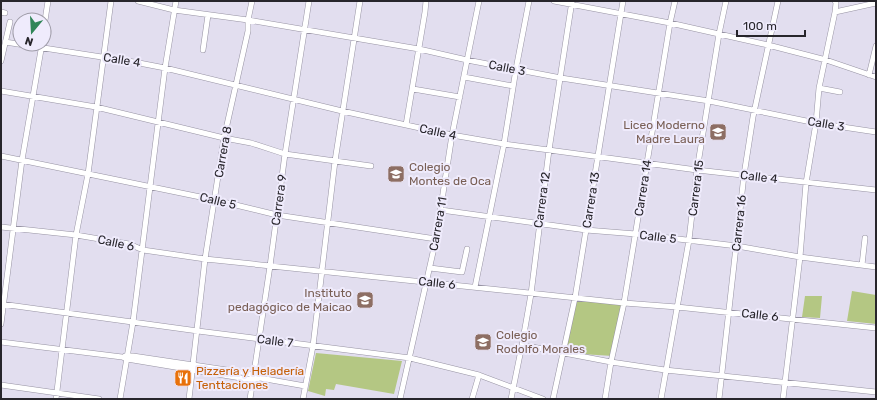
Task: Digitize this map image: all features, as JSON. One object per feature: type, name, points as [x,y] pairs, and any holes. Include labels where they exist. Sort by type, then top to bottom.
[{"type":"street","points":[[46,12],[48,1]]},
{"type":"street","points":[[56,399],[68,313],[76,235],[88,174],[110,1]]},
{"type":"street","name":"Calle 3","points":[[138,1],[174,10],[248,20],[419,50],[561,78],[709,101],[816,123],[876,132]]},
{"type":"street","points":[[120,399],[125,357],[133,322],[165,68],[176,1]]},
{"type":"street","name":"Carrera 8","points":[[189,399],[205,260],[224,138],[248,31],[248,20],[252,1]]},
{"type":"street","name":"Carrera 9","points":[[250,399],[293,100],[309,1]]},
{"type":"street","points":[[303,399],[312,346],[326,222],[360,1]]},
{"type":"street","points":[[406,125],[426,1]]},
{"type":"street","name":"Carrera 11","points":[[400,399],[436,240],[452,135],[479,1]]},
{"type":"street","points":[[475,287],[504,144],[529,1]]},
{"type":"street","points":[[554,1],[572,3],[719,34],[826,60],[876,77]]},
{"type":"street","name":"Carrera 13","points":[[553,399],[575,298],[623,1]]},
{"type":"street","name":"Carrera 14","points":[[605,399],[611,362],[624,303],[670,23],[675,1]]},
{"type":"street","name":"Carrera 15","points":[[660,399],[689,240],[719,34],[726,1]]},
{"type":"street","name":"Carrera 16","points":[[719,399],[730,312],[744,175],[754,110],[778,1]]},
{"type":"street","points":[[783,399],[800,257],[806,183],[816,123],[819,88],[826,60],[836,2]]},
{"type":"street","name":"Carrera 12","points":[[511,399],[531,294],[549,150],[572,3]]},
{"type":"street","points":[[835,12],[876,3]]},
{"type":"street","points":[[203,50],[208,15]]},
{"type":"street","points":[[1,61],[10,22]]},
{"type":"street","name":"Calle 4","points":[[6,42],[12,43]]},
{"type":"street","points":[[869,74],[876,46]]},
{"type":"street","name":"Calle 4","points":[[52,48],[165,68],[342,112],[452,135],[504,144],[647,164],[876,190]]},
{"type":"street","points":[[1,324],[2,304],[14,227],[22,160],[34,97],[40,52]]},
{"type":"street","points":[[464,77],[513,86]]},
{"type":"street","points":[[819,88],[840,92]]},
{"type":"street","points":[[413,89],[460,96]]},
{"type":"street","points":[[1,91],[96,108],[251,143],[285,154],[371,166]]},
{"type":"street","name":"Calle 5","points":[[1,156],[215,200],[277,215],[436,240]]},
{"type":"street","name":"Calle 5","points":[[440,210],[586,230],[636,234],[737,246],[800,257],[876,267]]},
{"type":"street","name":"Calle 6","points":[[1,227],[14,227],[76,235],[129,244],[137,246],[143,250],[205,260],[876,328]]},
{"type":"street","points":[[862,265],[865,238]]},
{"type":"street","points":[[430,268],[462,272],[467,249]]},
{"type":"street","name":"Calle 7","points":[[2,304],[410,358],[479,375],[543,399]]},
{"type":"street","points":[[1,342],[125,357],[305,386]]},
{"type":"street","points":[[522,345],[564,354],[666,370],[876,392]]},
{"type":"street","points":[[472,399],[479,375]]},
{"type":"street","points":[[1,385],[99,399]]},
{"type":"green space","points":[[852,291],[876,295],[876,324],[847,321]]},
{"type":"green space","points":[[805,296],[822,296],[820,318],[802,317]]},
{"type":"green space","points":[[575,298],[624,303],[613,356],[565,353]]},
{"type":"green space","points":[[316,353],[402,361],[394,394],[336,384],[334,390],[326,389],[325,396],[308,391]]},
{"type":"place","name":"Liceo Moderno Madre Laura","points":[[718,132]]},
{"type":"place","name":"Colegio Montes de Oca","points":[[396,174]]},
{"type":"place","name":"Instituto pedagógico de Maicao","points":[[365,300]]},
{"type":"place","name":"Colegio Rodolfo Morales","points":[[483,342]]},
{"type":"place","name":"Pizzería y Heladería Tenttaciones","points":[[183,378]]}]
